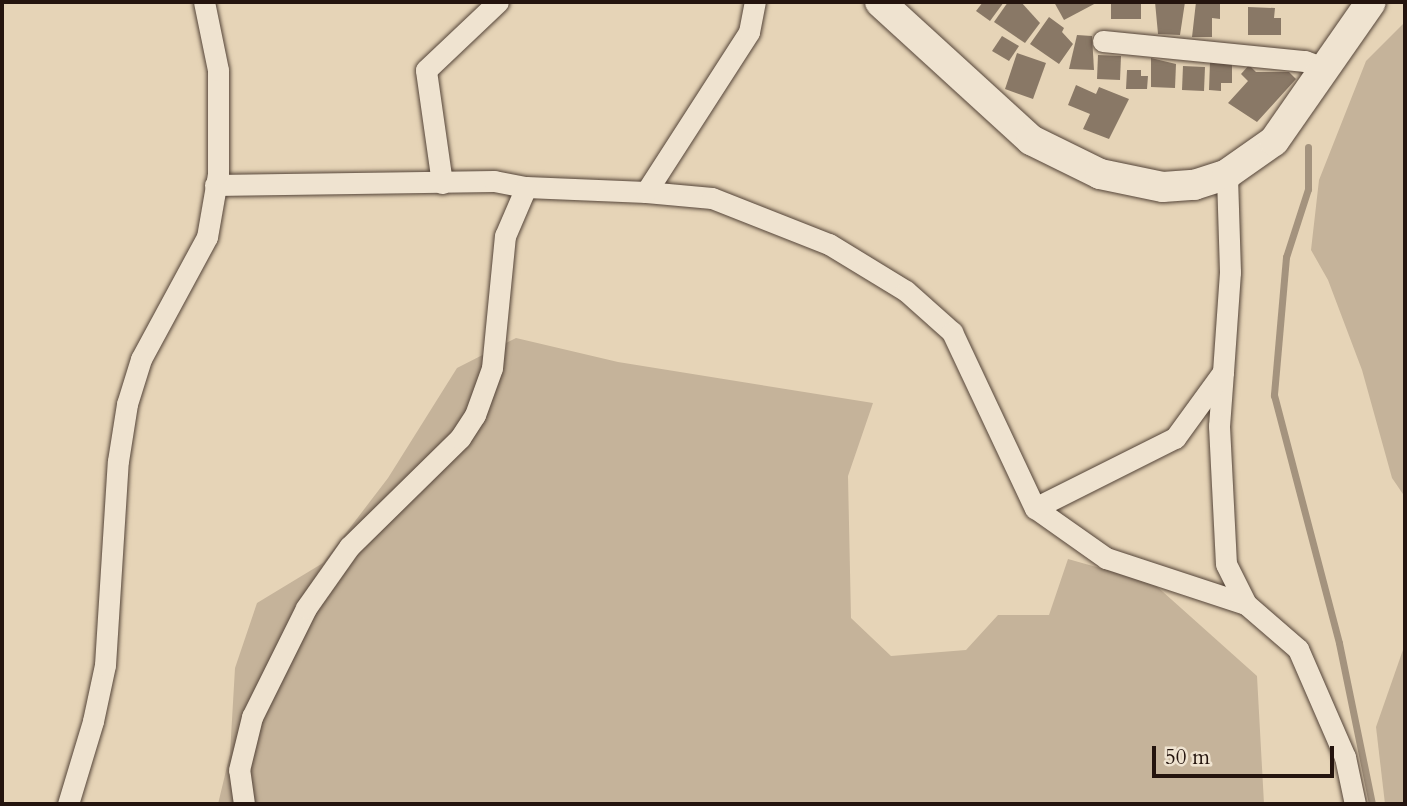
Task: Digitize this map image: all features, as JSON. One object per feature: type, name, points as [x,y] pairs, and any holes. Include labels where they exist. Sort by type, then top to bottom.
[{"type":"street","points":[[68,804],[93,721],[104,664],[118,461],[127,404],[141,359],[206,237],[215,185],[218,70],[204,2]]},
{"type":"street","points":[[442,183],[426,70],[498,2]]},
{"type":"street","points":[[646,192],[749,32],[755,2]]},
{"type":"street","points":[[880,2],[1000,114],[1059,157],[1137,185],[1194,185],[1227,174],[1274,141],[1371,2]]},
{"type":"street","points":[[1103,41],[1305,61],[1326,69]]},
{"type":"street","points":[[1227,174],[1230,272],[1219,426],[1226,564],[1246,604],[1298,649],[1345,757],[1355,804]]},
{"type":"street","points":[[215,185],[494,181],[526,187],[712,198],[757,212],[829,244],[906,291],[952,332],[1035,508],[1106,558],[1246,604]]},
{"type":"street","points":[[244,804],[239,770],[252,717],[306,608],[349,547],[460,438],[475,415],[492,368],[505,236],[526,187]]},
{"type":"street","points":[[1035,508],[1175,438],[1223,372]]},
{"type":"shaded area","points":[[1405,22],[1405,497],[1392,478],[1362,370],[1328,280],[1311,250],[1319,180],[1366,61]]},
{"type":"shaded area","points":[[516,338],[618,362],[873,403],[848,476],[851,618],[891,656],[966,650],[998,615],[1049,615],[1068,559],[1153,583],[1257,676],[1264,804],[218,804],[230,754],[235,668],[257,603],[323,563],[388,478],[457,368]]},
{"type":"shaded area","points":[[1405,644],[1405,804],[1385,804],[1376,727]]},
{"type":"building","points":[[983,2],[1004,2],[990,21],[976,11]]},
{"type":"building","points":[[1008,2],[1021,2],[1040,23],[1025,43],[994,22]]},
{"type":"building","points":[[1054,2],[1098,2],[1064,20]]},
{"type":"building","points":[[1111,2],[1141,2],[1141,19],[1111,19]]},
{"type":"building","points":[[1155,2],[1185,2],[1180,35],[1158,34]]},
{"type":"building","points":[[1196,2],[1220,2],[1220,19],[1212,18],[1212,37],[1192,37]]},
{"type":"building","points":[[1248,7],[1275,8],[1274,18],[1281,18],[1281,35],[1248,35]]},
{"type":"building","points":[[1049,17],[1064,28],[1062,32],[1073,44],[1059,64],[1030,44]]},
{"type":"building","points":[[1077,35],[1092,36],[1094,70],[1069,69]]},
{"type":"building","points":[[1002,36],[1019,46],[1009,61],[992,51]]},
{"type":"building","points":[[1017,53],[1046,63],[1033,99],[1005,89]]},
{"type":"building","points":[[1098,55],[1121,56],[1120,80],[1097,79]]},
{"type":"building","points":[[1151,58],[1176,64],[1175,88],[1151,87]]},
{"type":"building","points":[[1210,62],[1232,63],[1232,83],[1221,83],[1221,91],[1209,90]]},
{"type":"building","points":[[1249,65],[1256,72],[1289,72],[1296,79],[1257,122],[1228,103],[1248,81],[1241,74]]},
{"type":"building","points":[[1183,66],[1205,67],[1204,91],[1182,90]]},
{"type":"building","points":[[1127,70],[1141,70],[1141,76],[1148,76],[1147,89],[1126,89]]},
{"type":"building","points":[[1076,85],[1096,94],[1099,87],[1129,99],[1109,139],[1083,129],[1090,114],[1068,105]]},
{"type":"waterway","points":[[1308,147],[1308,189],[1286,257],[1274,395],[1339,643],[1372,804]]}]
